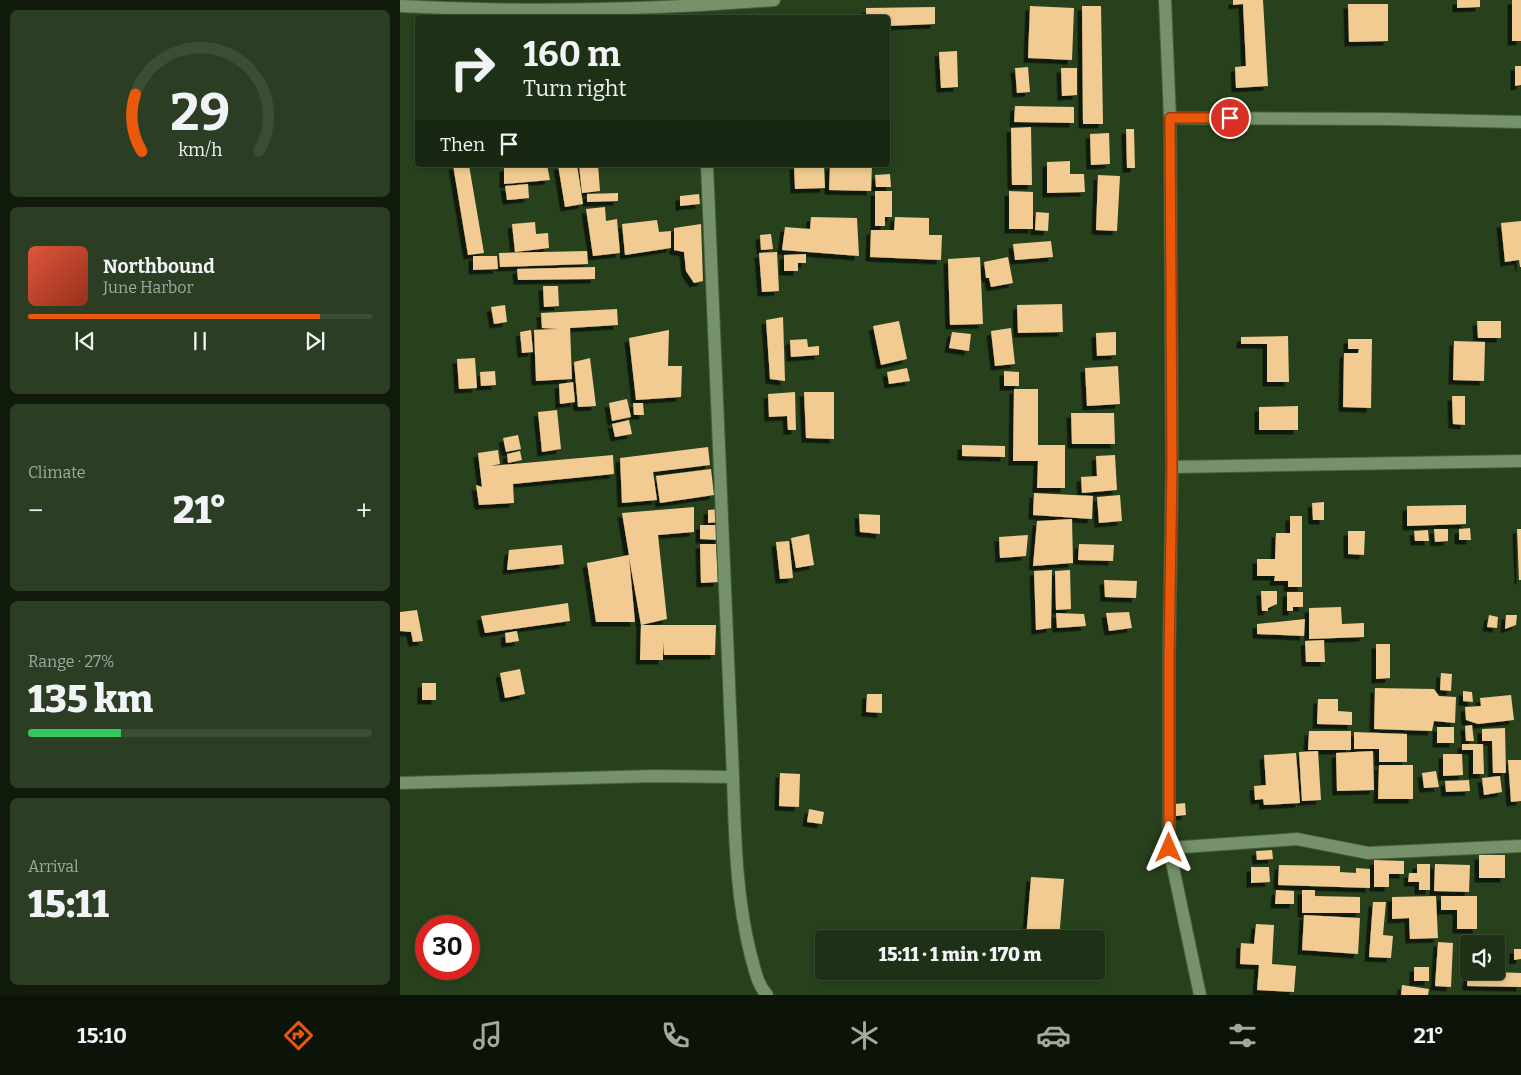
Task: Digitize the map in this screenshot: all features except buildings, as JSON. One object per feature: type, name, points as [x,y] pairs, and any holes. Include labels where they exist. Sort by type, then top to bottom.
[{"type":"street","points":[[400,6],[502,10],[702,12],[774,0]]},
{"type":"street","points":[[1165,0],[1170,118],[1172,467],[1169,848],[1200,995]]},
{"type":"street","points":[[1170,118],[1521,122]]},
{"type":"street","points":[[707,167],[735,844],[744,929],[762,992]]},
{"type":"street","points":[[1172,467],[1521,461]]},
{"type":"street","points":[[400,783],[655,776],[733,777]]},
{"type":"street","points":[[1169,848],[1297,839],[1368,854],[1521,846]]},
{"type":"route","points":[[1169,848],[1172,467],[1170,118],[1230,118]]}]
